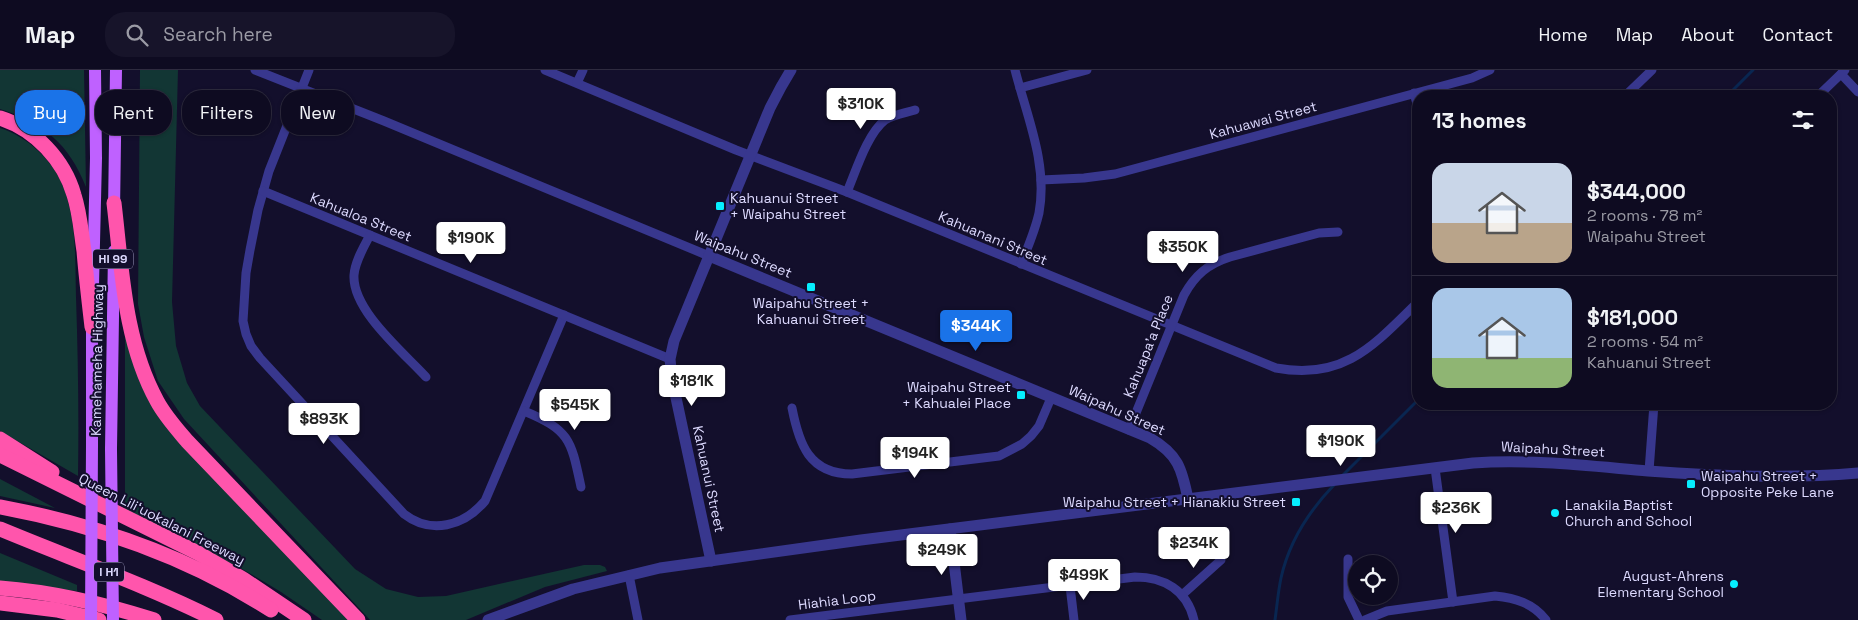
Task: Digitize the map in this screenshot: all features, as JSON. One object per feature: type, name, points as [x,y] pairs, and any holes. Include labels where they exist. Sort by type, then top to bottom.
[{"type":"highway","points":[[0,118],[22,128],[36,138],[60,165],[68,179],[78,210],[92,327]]},
{"type":"highway","points":[[114,203],[128,318],[139,360],[157,401],[187,441],[358,620]]},
{"type":"highway","points":[[0,439],[116,513]]},
{"type":"highway","name":"Queen Liliʻuokalani Freeway","points":[[0,455],[198,553],[243,579],[304,620]]},
{"type":"highway","points":[[1,507],[63,520],[140,544],[217,578],[287,620]]},
{"type":"highway","name":"I H1","points":[[0,529],[135,583],[216,620]]},
{"type":"highway","points":[[0,588],[56,595],[100,604],[154,620]]},
{"type":"highway","points":[[0,603],[57,610],[98,620]]},
{"type":"main road","name":"HI 99","points":[[89,70],[96,158]]},
{"type":"main road","points":[[95,70],[96,158]]},
{"type":"main road","name":"Kamehameha Highway","points":[[116,70],[116,90]]},
{"type":"main road","points":[[118,90],[120,70]]},
{"type":"main road","name":"Kamehameha Highway","points":[[113,620],[111,449],[115,135]]},
{"type":"main road","name":"Kamehameha Highway","points":[[91,620],[92,327],[96,158]]},
{"type":"street","name":"Waipahu Street","points":[[255,70],[709,256],[1162,445],[1175,458],[1182,472],[1188,499]]},
{"type":"street","points":[[309,70],[278,147],[263,191],[246,273],[243,321],[251,346],[260,358],[412,521],[423,525],[443,526],[464,519],[479,509],[489,493],[564,315]]},
{"type":"street","name":"Kahuanani Street","points":[[545,70],[751,156],[847,192],[1262,364],[1276,368],[1306,372],[1339,365],[1372,346],[1412,308]]},
{"type":"street","points":[[577,83],[583,70]]},
{"type":"street","name":"Kahuanui Street","points":[[710,561],[672,379],[670,359],[682,320],[770,108],[792,70]]},
{"type":"street","points":[[1015,70],[1037,150],[1041,180],[1040,204],[1035,227],[1021,264]]},
{"type":"street","points":[[1020,88],[1087,70]]},
{"type":"street","name":"Kahuawai Street","points":[[1426,90],[1472,78],[1490,70]]},
{"type":"street","points":[[1632,90],[1652,70]]},
{"type":"street","points":[[1824,90],[1843,72],[1858,92]]},
{"type":"street","name":"Kahuawai Street","points":[[1041,180],[1115,174],[1412,94]]},
{"type":"street","points":[[847,192],[875,130],[885,120],[895,115],[915,110]]},
{"type":"street","name":"Kahualoa Street","points":[[263,191],[670,359]]},
{"type":"street","name":"Kahuapa'a Place","points":[[1129,430],[1191,282],[1202,270],[1216,261],[1319,233],[1338,232]]},
{"type":"street","points":[[370,235],[354,274],[358,297],[374,322],[426,377]]},
{"type":"street","points":[[792,408],[801,444],[814,461],[830,472],[852,474],[999,456],[1022,444],[1031,436],[1039,426],[1051,398]]},
{"type":"street","points":[[1648,470],[1653,410]]},
{"type":"street","points":[[524,411],[549,422],[563,434],[574,452],[581,487]]},
{"type":"street","name":"Waipahu Street","points":[[488,620],[573,589],[629,574],[710,561],[950,529],[1435,468],[1504,461],[1535,461],[1648,470],[1789,477],[1858,473]]},
{"type":"street","points":[[1435,468],[1453,602]]},
{"type":"street","points":[[950,529],[961,620]]},
{"type":"street","points":[[1194,620],[1182,595],[1222,560]]},
{"type":"street","points":[[629,574],[638,620]]},
{"type":"street","name":"Hiahia Loop","points":[[790,620],[1135,577],[1151,577],[1170,586],[1182,595]]},
{"type":"street","points":[[1070,586],[1074,620]]},
{"type":"street","points":[[1365,620],[1386,611],[1494,596],[1509,597],[1522,601],[1540,612],[1546,620]]},
{"type":"street","points":[[1352,605],[1359,620]]},
{"type":"green space","points":[[0,70],[84,70],[84,90],[15,90],[15,115],[0,109]]},
{"type":"green space","points":[[140,70],[178,70],[172,302],[176,346],[187,383],[200,406],[355,569],[386,589],[418,597],[446,596],[584,565],[600,565],[605,567],[607,571],[545,587],[466,620],[370,620],[184,419],[158,381],[144,337],[138,304],[139,135],[172,135],[172,90],[140,90]]},
{"type":"green space","points":[[0,128],[20,137],[39,151],[47,160],[60,179],[71,215],[75,256],[78,476],[0,431]]},
{"type":"green space","points":[[85,128],[86,187],[72,159],[51,135],[85,135]]},
{"type":"green space","points":[[125,335],[143,384],[351,620],[322,620],[251,574],[185,538],[125,510]]},
{"type":"green space","points":[[0,479],[55,508],[0,496]]},
{"type":"green space","points":[[0,553],[77,585],[77,591],[0,582]]},
{"type":"waterway","points":[[1733,90],[1753,70]]},
{"type":"waterway","points":[[1342,476],[1412,406]]},
{"type":"waterway","points":[[1275,620],[1281,578],[1289,552],[1308,516],[1334,485]]},
{"type":"place","name":"Kahuanui Street + Waipahu Street","points":[[720,206]]},
{"type":"place","name":"Waipahu Street + Kahuanui Street","points":[[811,287]]},
{"type":"place","name":"Waipahu Street + Kahualei Place","points":[[1021,395]]},
{"type":"place","name":"Waipahu Street + Opposite Peke Lane","points":[[1691,484]]},
{"type":"place","name":"Waipahu Street + Hianakiu Street","points":[[1296,502]]},
{"type":"place","name":"Lanakila Baptist Church and School","points":[[1555,513]]},
{"type":"place","name":"August-Ahrens Elementary School","points":[[1734,584]]}]
